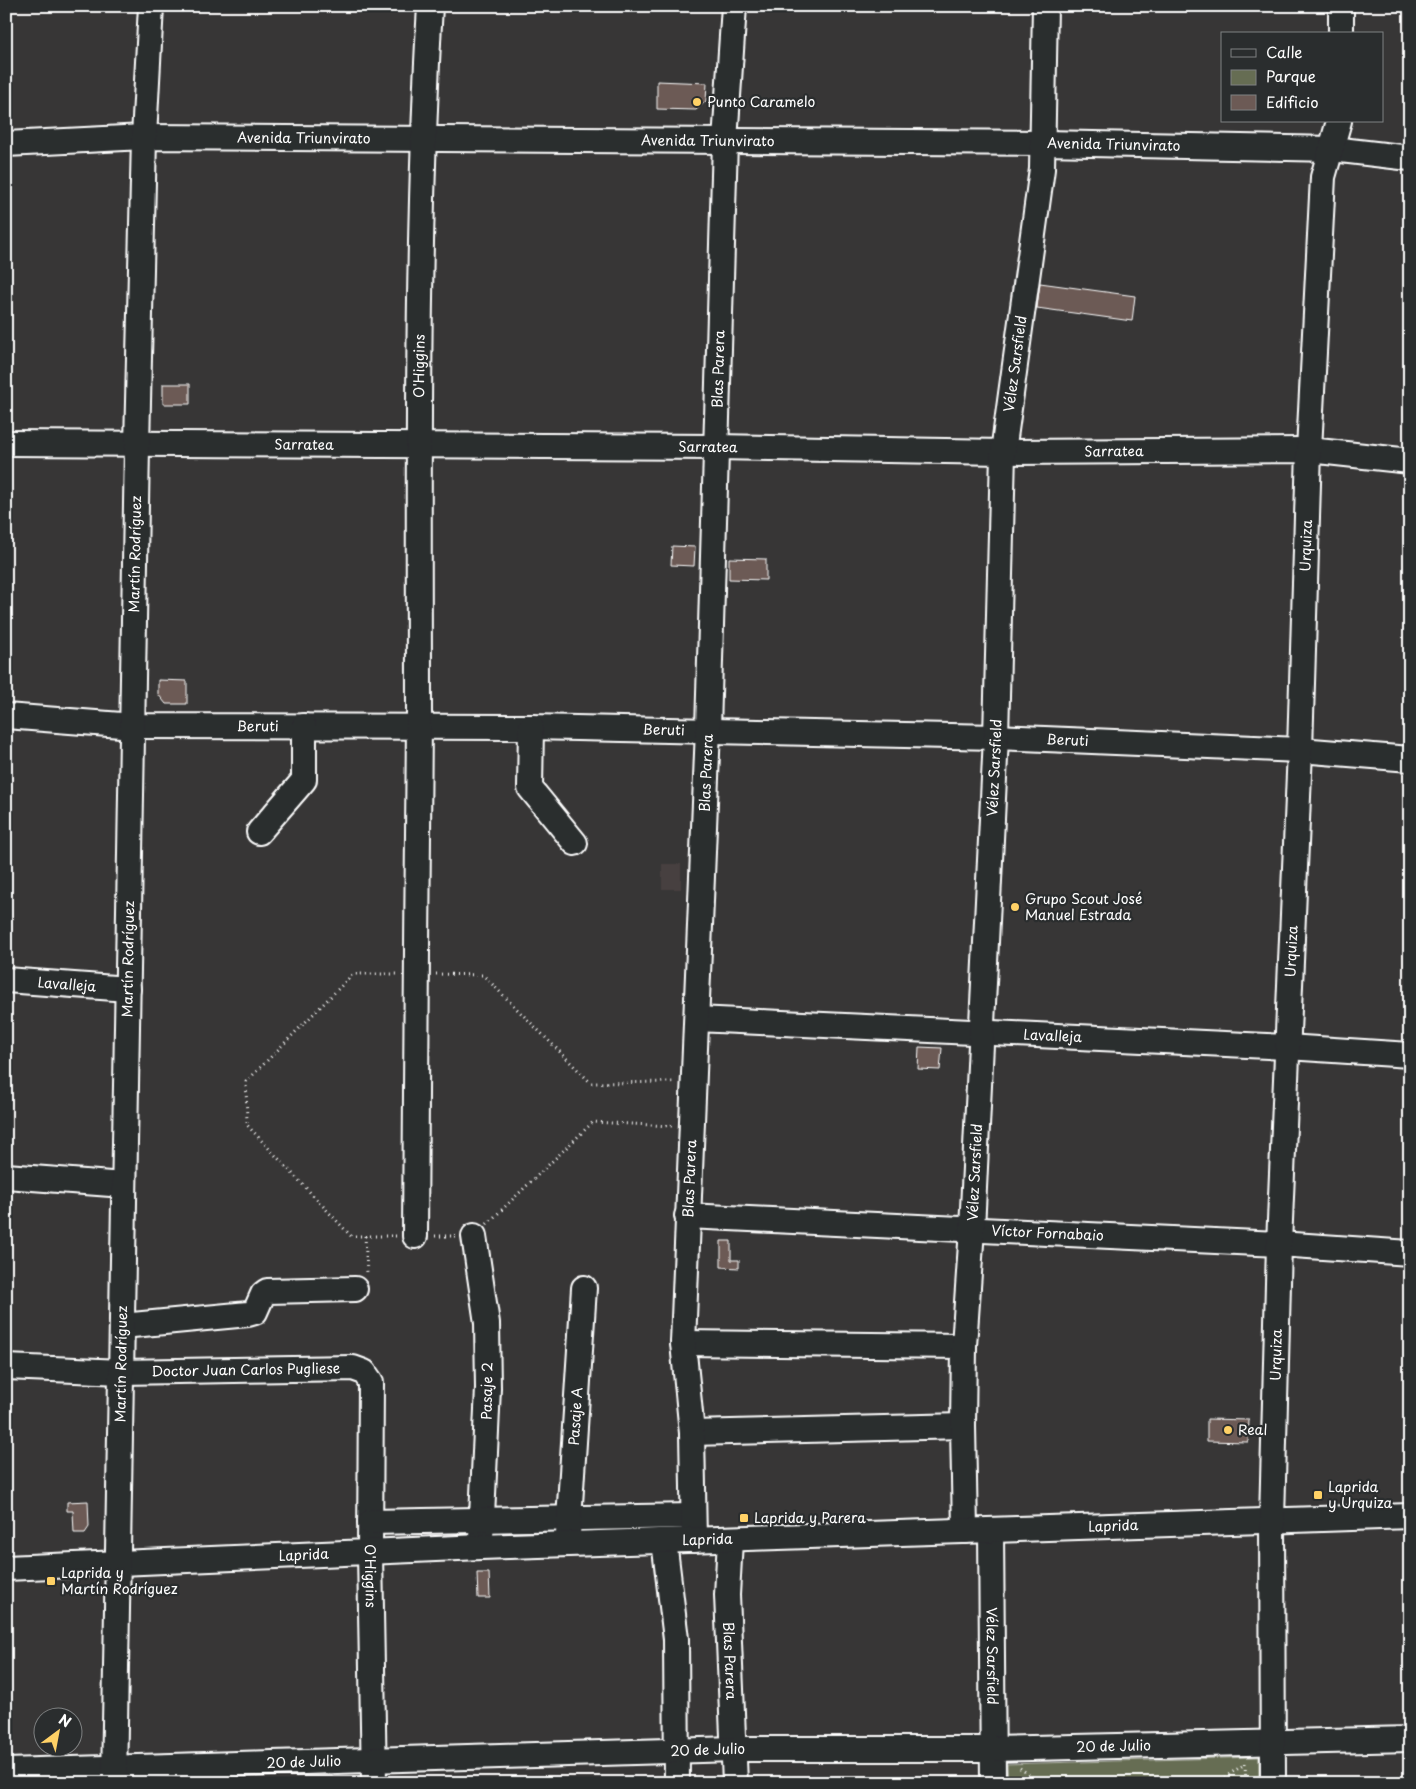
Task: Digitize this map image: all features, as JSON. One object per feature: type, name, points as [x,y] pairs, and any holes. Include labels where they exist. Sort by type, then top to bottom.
[{"type":"street","name":"Martín Rodríguez","points":[[114,1775],[134,726],[137,446],[144,137],[151,6]]},
{"type":"street","name":"O'Higgins","points":[[415,1236],[419,726],[418,445],[422,139],[430,6]]},
{"type":"street","name":"Blas Parera","points":[[694,1540],[692,1516],[692,1433],[683,1343],[708,729],[726,141],[734,6]]},
{"type":"street","name":"Vélez Sarsfield","points":[[965,1531],[964,1346],[972,1229],[980,1034],[996,737],[1004,452],[1044,143],[1044,6]]},
{"type":"street","points":[[1340,32],[1341,6]]},
{"type":"street","name":"Urquiza","points":[[1273,1783],[1261,1743],[1272,1520],[1279,1244],[1300,750],[1309,450],[1323,177],[1339,122]]},
{"type":"street","name":"Avenida Triunvirato","points":[[6,144],[144,137],[1044,143],[1332,150],[1410,158]]},
{"type":"street","name":"Sarratea","points":[[6,443],[137,446],[717,447],[1004,452],[1309,450],[1410,460]]},
{"type":"street","name":"Beruti","points":[[6,716],[134,726],[708,729],[996,737],[1300,750],[1410,759]]},
{"type":"street","points":[[259,832],[304,780],[304,726]]},
{"type":"street","points":[[530,727],[530,788],[575,843]]},
{"type":"street","name":"Lavalleja","points":[[6,980],[128,989]]},
{"type":"street","name":"Lavalleja","points":[[697,1019],[980,1034],[1287,1047],[1410,1055]]},
{"type":"street","points":[[6,1176],[124,1184]]},
{"type":"street","name":"Víctor Fornabaio","points":[[687,1216],[1279,1244],[1410,1254]]},
{"type":"street","name":"Pasaje 2","points":[[474,1236],[487,1341],[488,1388],[481,1547]]},
{"type":"street","points":[[122,1326],[248,1314],[255,1312],[263,1294],[274,1290],[361,1284]]},
{"type":"street","name":"Pasaje A","points":[[567,1544],[584,1288]]},
{"type":"street","points":[[683,1343],[964,1346]]},
{"type":"street","name":"Doctor Juan Carlos Pugliese","points":[[6,1367],[122,1372],[353,1368],[364,1372]]},
{"type":"street","name":"O'Higgins","points":[[364,1372],[371,1382],[370,1553],[374,1771]]},
{"type":"street","points":[[692,1433],[963,1426]]},
{"type":"street","points":[[370,1522],[569,1520],[692,1516]]},
{"type":"street","name":"Laprida","points":[[6,1568],[481,1547],[1410,1516]]},
{"type":"street","name":"Vélez Sarsfield","points":[[991,1530],[993,1783]]},
{"type":"street","name":"Blas Parera","points":[[730,1540],[726,1595],[735,1783]]},
{"type":"street","points":[[664,1541],[676,1639],[678,1783]]},
{"type":"street","name":"20 de Julio","points":[[6,1771],[114,1775],[374,1771],[734,1749],[993,1749],[1410,1739]]},
{"type":"path","points":[[674,1126],[592,1122],[474,1236],[350,1236],[248,1125],[246,1082],[353,974],[416,974],[483,975],[591,1083],[676,1082]]},
{"type":"path","points":[[676,1072],[676,1091]]},
{"type":"path","points":[[674,1135],[675,1117]]},
{"type":"path","points":[[361,1284],[366,1236]]},
{"type":"path","points":[[1216,1783],[1246,1764],[1261,1743]]},
{"type":"shaded area","points":[[662,864],[681,864],[681,889],[662,889]]},
{"type":"green space","points":[[1259,1757],[1259,1783],[1008,1783],[1007,1764]]},
{"type":"building","points":[[657,81],[707,83],[706,101],[696,110],[657,109]]},
{"type":"building","points":[[1040,283],[1135,296],[1132,321],[1037,308]]},
{"type":"building","points":[[163,384],[190,384],[190,404],[163,404]]},
{"type":"building","points":[[672,546],[695,547],[694,566],[671,565]]},
{"type":"building","points":[[729,558],[766,559],[766,580],[729,579]]},
{"type":"building","points":[[158,680],[187,681],[187,704],[166,704],[158,694]]},
{"type":"building","points":[[919,1047],[942,1048],[940,1070],[918,1069]]},
{"type":"building","points":[[721,1241],[731,1241],[731,1260],[739,1260],[739,1268],[721,1267]]},
{"type":"building","name":"Real","points":[[1207,1419],[1249,1420],[1248,1442],[1207,1441]]},
{"type":"building","points":[[88,1501],[89,1527],[85,1533],[74,1533],[73,1511],[67,1511],[67,1502]]},
{"type":"building","points":[[477,1573],[489,1573],[490,1598],[478,1598]]},
{"type":"place","name":"Punto Caramelo","points":[[697,102]]},
{"type":"place","name":"Grupo Scout José Manuel Estrada","points":[[1015,907]]},
{"type":"place","name":"Real","points":[[1228,1430]]},
{"type":"place","name":"Laprida y Urquiza","points":[[1318,1495]]},
{"type":"place","name":"Laprida y Parera","points":[[744,1518]]},
{"type":"place","name":"Laprida y Martín Rodríguez","points":[[51,1581]]}]
